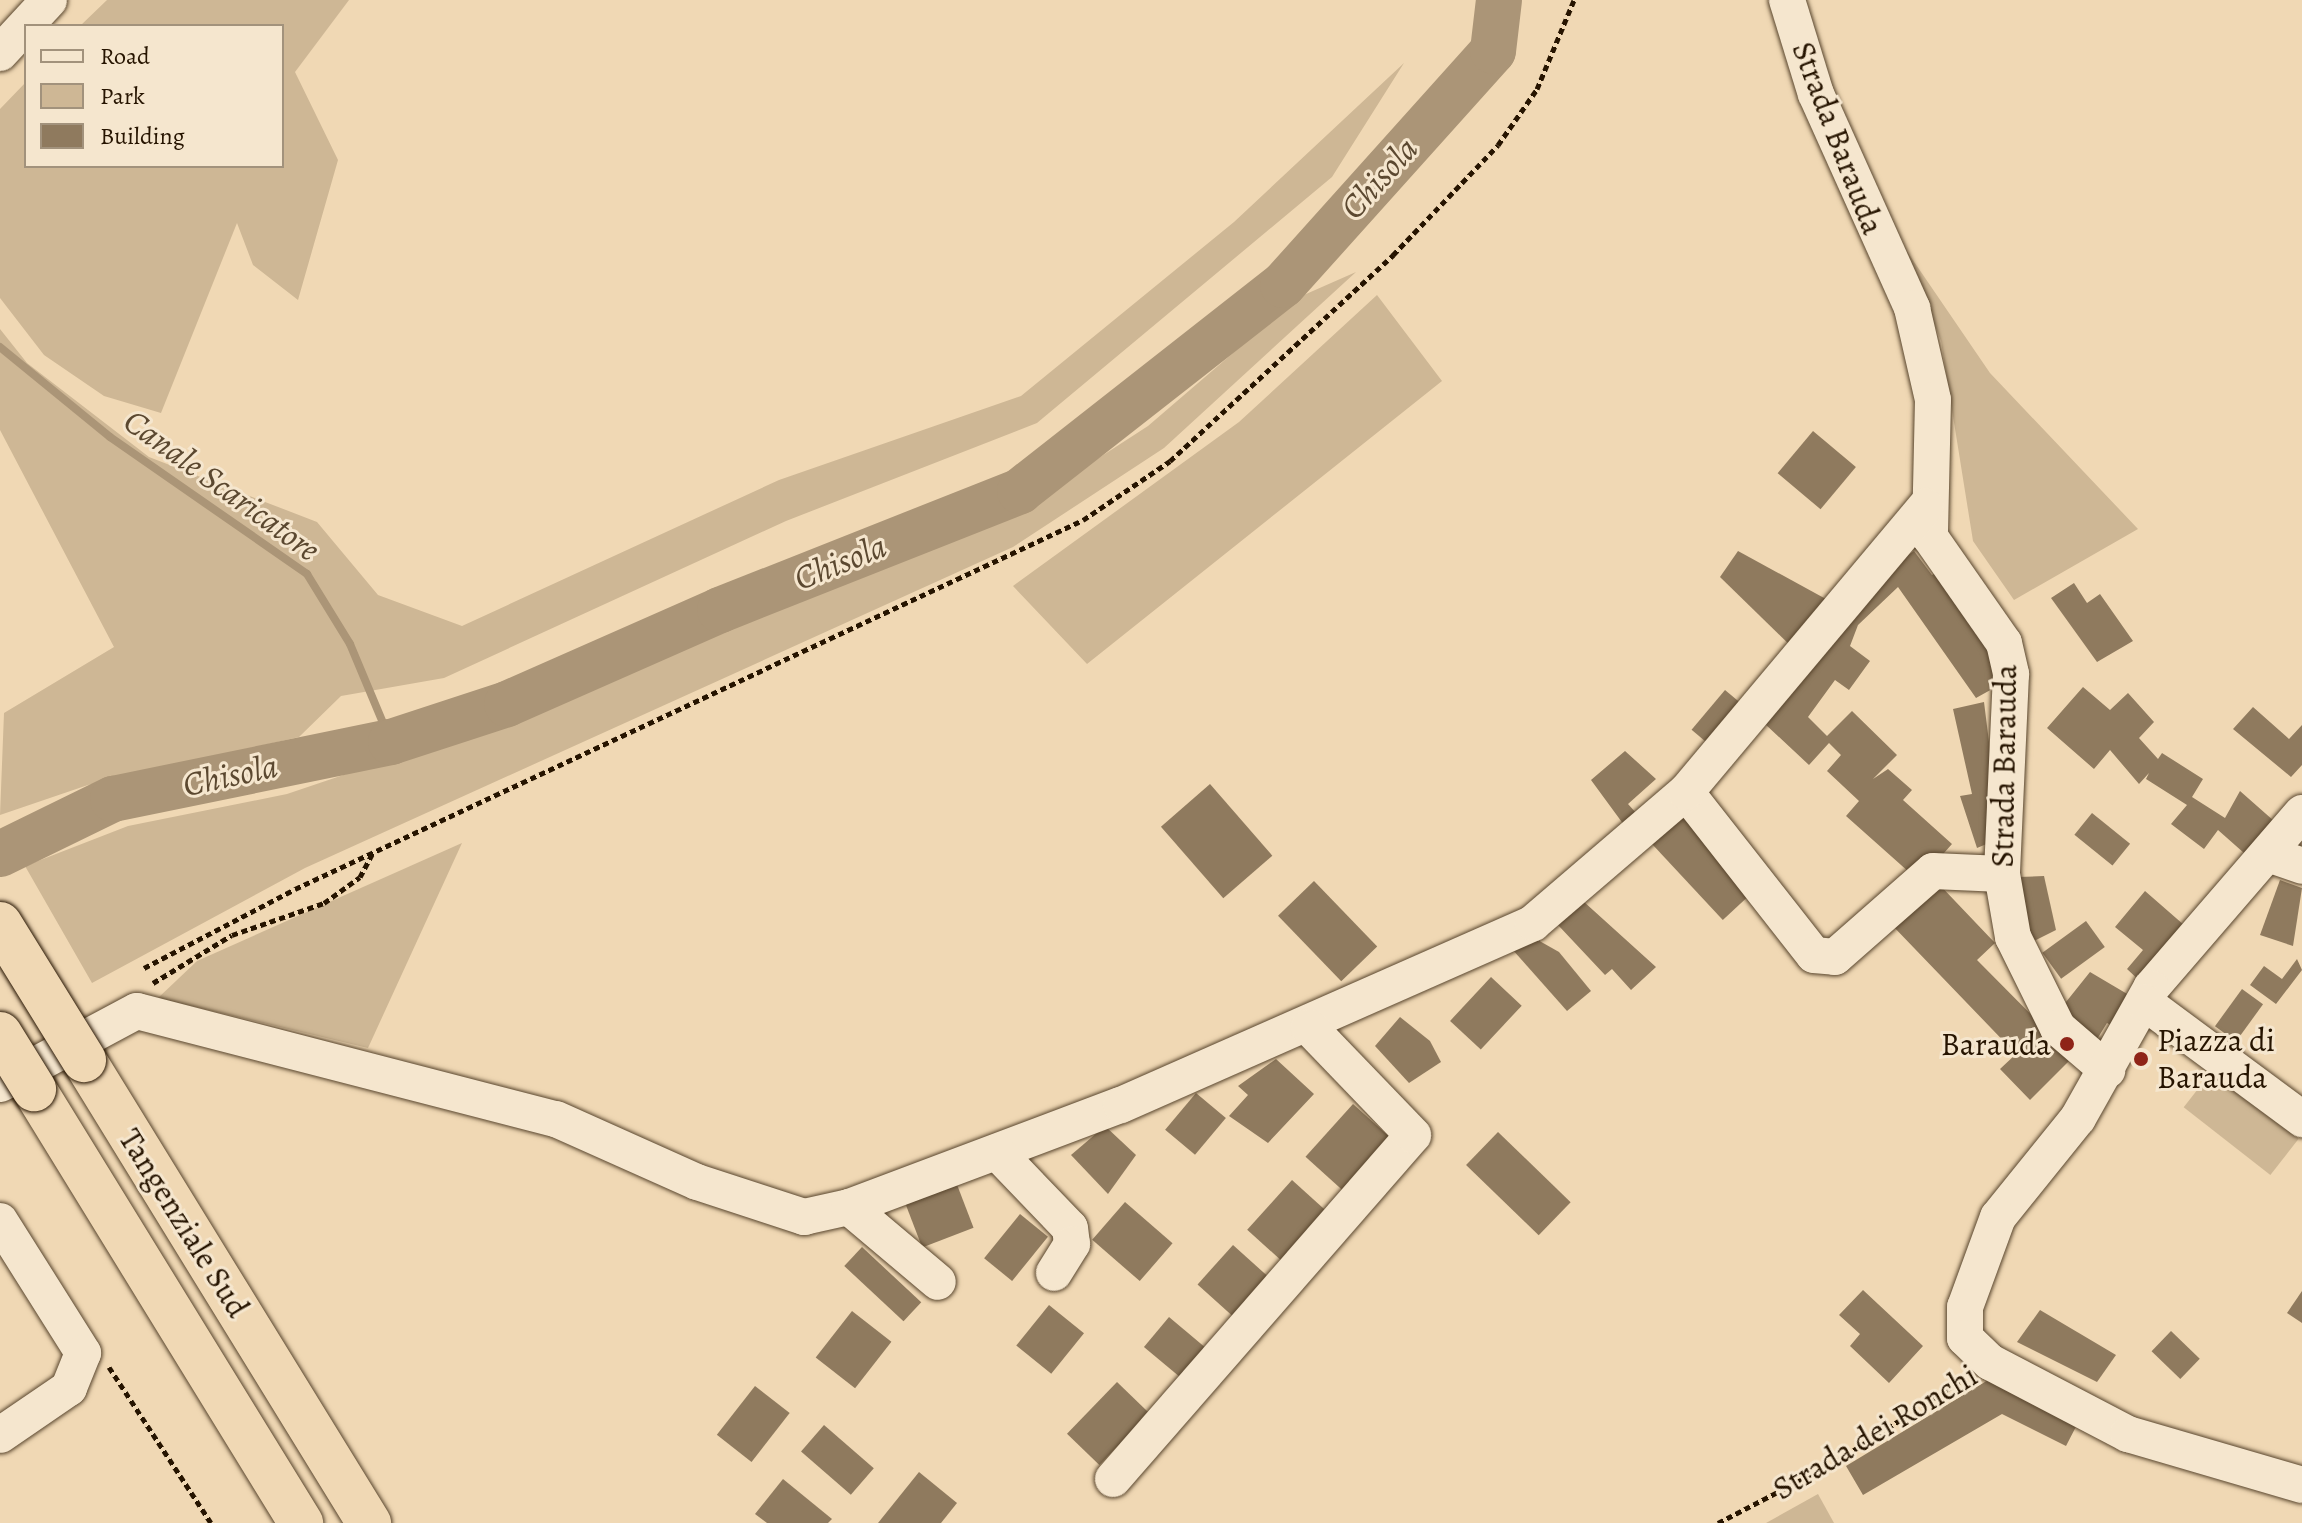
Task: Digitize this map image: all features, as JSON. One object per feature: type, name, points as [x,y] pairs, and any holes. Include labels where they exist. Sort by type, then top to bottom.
[{"type":"highway","name":"Tangenziale Sud","points":[[0,924],[369,1523]]},
{"type":"highway","name":"Tangenziale Sud","points":[[0,1034],[17,1086],[301,1523]]},
{"type":"street","points":[[27,24],[49,0]]},
{"type":"street","name":"Strada Barauda","points":[[1787,0],[1827,121],[1912,308],[1933,400],[1926,506],[1930,537],[1952,578],[1987,611],[2011,674],[2002,874],[2013,937],[2042,1003],[2058,1028],[2107,1070]]},
{"type":"street","points":[[0,53],[24,27]]},
{"type":"street","points":[[17,1086],[137,1011],[556,1119],[697,1182],[804,1217],[849,1207],[997,1152],[1309,1027],[1533,923],[1686,792],[1926,506]]},
{"type":"street","points":[[1686,792],[1814,955],[1835,957],[1933,871],[2002,874]]},
{"type":"street","points":[[2302,813],[2144,1002],[2107,1070],[2038,1174],[1998,1217],[1978,1263],[1965,1338],[1990,1362],[2128,1434],[2302,1485]]},
{"type":"street","points":[[2268,854],[2302,866]]},
{"type":"street","points":[[2144,1002],[2302,1119]]},
{"type":"street","points":[[1113,1479],[1413,1135],[1309,1027]]},
{"type":"street","points":[[997,1152],[1070,1228],[1072,1244],[1054,1273]]},
{"type":"street","points":[[849,1207],[938,1282]]},
{"type":"street","points":[[0,1221],[83,1353],[69,1388],[0,1435]]},
{"type":"path","points":[[144,968],[374,853],[982,573],[1083,520],[1170,461],[1393,255],[1498,145],[1537,89],[1574,0]]},
{"type":"path","points":[[137,1011],[151,985],[180,963],[324,903],[360,877],[374,853]]},
{"type":"path","points":[[83,1353],[110,1368],[211,1523]]},
{"type":"path","name":"Strada dei Ronchi","points":[[1718,1523],[1837,1461],[1990,1362]]},
{"type":"green space","points":[[107,0],[349,0],[295,72],[338,160],[298,300],[253,265],[237,223],[161,413],[104,396],[44,355],[0,298],[0,109],[24,84],[24,168],[284,168],[284,24],[82,24]]},
{"type":"green space","points":[[1404,63],[1332,177],[1037,423],[786,521],[444,678],[341,696],[299,737],[88,785],[0,815],[4,713],[114,647],[0,430],[0,329],[27,363],[149,457],[317,522],[378,595],[462,626],[779,480],[1021,396],[1234,222]]},
{"type":"green space","points":[[1906,250],[1990,373],[2138,529],[2014,600],[1973,541],[1941,341]]},
{"type":"green space","points":[[1356,272],[1164,448],[1013,547],[305,868],[92,983],[25,866],[128,826],[287,794],[536,710],[771,608],[1003,520],[1148,426],[1297,298]]},
{"type":"green space","points":[[1377,295],[1442,381],[1087,664],[1013,586],[1239,422]]},
{"type":"green space","points":[[462,843],[368,1048],[158,998],[197,961]]},
{"type":"green space","points":[[2212,1071],[2299,1139],[2270,1175],[2184,1107]]},
{"type":"green space","points":[[1818,1494],[1834,1523],[1766,1523]]},
{"type":"building","points":[[1813,431],[1856,467],[1821,509],[1778,473]]},
{"type":"building","points":[[1738,551],[1835,604],[1798,653],[1720,577]]},
{"type":"building","points":[[1914,551],[1932,575],[1942,570],[2000,647],[2003,683],[1976,698],[1898,587],[1858,625],[1850,646],[1870,661],[1849,690],[1835,680],[1808,717],[1827,736],[1852,711],[1897,755],[1873,779],[1888,769],[1912,790],[1903,800],[1952,844],[1919,881],[1846,816],[1859,801],[1827,771],[1841,755],[1829,743],[1809,765],[1765,724],[1887,570]]},
{"type":"building","points":[[2074,583],[2087,603],[2100,594],[2133,641],[2097,662],[2051,598]]},
{"type":"building","points":[[2083,687],[2110,710],[2128,693],[2154,722],[2139,738],[2158,759],[2162,753],[2203,779],[2192,797],[2225,818],[2240,791],[2274,821],[2244,853],[2218,830],[2204,849],[2171,824],[2187,805],[2146,779],[2149,773],[2139,784],[2110,750],[2094,769],[2047,728]]},
{"type":"building","points":[[1725,690],[1751,712],[1718,752],[1692,730]]},
{"type":"building","points":[[1984,702],[2001,838],[1977,848],[1960,796],[1972,794],[1953,709]]},
{"type":"building","points":[[2253,707],[2289,739],[2302,725],[2302,765],[2291,777],[2233,729]]},
{"type":"building","points":[[1625,751],[1656,779],[1628,804],[1637,814],[1624,825],[1591,780]]},
{"type":"building","points":[[1210,784],[1272,856],[1223,898],[1161,827]]},
{"type":"building","points":[[1683,804],[1759,886],[1723,920],[1646,838]]},
{"type":"building","points":[[2092,813],[2130,844],[2112,866],[2074,835]]},
{"type":"building","points":[[2044,876],[2056,930],[2032,942],[2018,877]]},
{"type":"building","points":[[1935,880],[1995,943],[1977,960],[2073,1057],[2030,1100],[2000,1069],[2016,1054],[1890,923]]},
{"type":"building","points":[[2280,880],[2302,888],[2293,946],[2260,935]]},
{"type":"building","points":[[1314,881],[1377,946],[1341,981],[1278,916]]},
{"type":"building","points":[[2145,891],[2184,925],[2142,983],[2127,969],[2143,950],[2115,927]]},
{"type":"building","points":[[1583,901],[1656,967],[1631,990],[1612,969],[1605,975],[1558,925]]},
{"type":"building","points":[[2086,921],[2105,947],[2061,979],[2042,953]]},
{"type":"building","points":[[1536,939],[1559,952],[1591,991],[1567,1011],[1512,949]]},
{"type":"building","points":[[2297,959],[2302,970],[2276,1004],[2250,985],[2264,966],[2282,979]]},
{"type":"building","points":[[2090,972],[2134,998],[2116,1028],[2107,1023],[2094,1044],[2058,1012]]},
{"type":"building","points":[[1491,977],[1522,1006],[1481,1050],[1450,1021]]},
{"type":"building","points":[[2242,989],[2263,1004],[2236,1041],[2215,1026]]},
{"type":"building","points":[[1400,1017],[1430,1041],[1441,1062],[1409,1083],[1375,1046]]},
{"type":"building","points":[[1276,1059],[1314,1094],[1268,1143],[1229,1116],[1248,1095],[1238,1086]]},
{"type":"building","points":[[1196,1093],[1226,1118],[1195,1155],[1165,1130]]},
{"type":"building","points":[[1353,1104],[1395,1142],[1348,1195],[1305,1157]]},
{"type":"building","points":[[1105,1126],[1136,1155],[1108,1194],[1071,1155]]},
{"type":"building","points":[[1498,1132],[1571,1202],[1539,1235],[1466,1165]]},
{"type":"building","points":[[1292,1180],[1330,1214],[1285,1264],[1247,1230]]},
{"type":"building","points":[[956,1182],[974,1228],[922,1247],[905,1202]]},
{"type":"building","points":[[1125,1202],[1173,1243],[1140,1281],[1092,1240]]},
{"type":"building","points":[[1020,1214],[1048,1237],[1012,1281],[984,1258]]},
{"type":"building","points":[[1233,1245],[1274,1282],[1238,1321],[1198,1284]]},
{"type":"building","points":[[862,1247],[921,1302],[904,1321],[844,1266]]},
{"type":"building","points":[[1863,1290],[1923,1346],[1889,1383],[1850,1346],[1860,1334],[1839,1315]]},
{"type":"building","points":[[2302,1291],[2302,1323],[2287,1313]]},
{"type":"building","points":[[1049,1305],[1084,1333],[1051,1374],[1016,1345]]},
{"type":"building","points":[[2040,1310],[2116,1355],[2097,1382],[2017,1342]]},
{"type":"building","points":[[852,1311],[891,1342],[855,1388],[816,1357]]},
{"type":"building","points":[[1169,1317],[1205,1347],[1180,1377],[1144,1347]]},
{"type":"building","points":[[2171,1331],[2200,1359],[2180,1379],[2152,1351]]},
{"type":"building","points":[[1998,1374],[2081,1417],[2066,1446],[2002,1414],[1863,1495],[1846,1466]]},
{"type":"building","points":[[1117,1382],[1149,1413],[1099,1465],[1067,1434]]},
{"type":"building","points":[[755,1386],[790,1413],[752,1462],[717,1435]]},
{"type":"building","points":[[824,1425],[874,1468],[851,1495],[801,1451]]},
{"type":"building","points":[[919,1472],[957,1503],[941,1523],[878,1523]]},
{"type":"building","points":[[783,1479],[832,1519],[828,1523],[767,1523],[755,1514]]},
{"type":"waterway","name":"Chisola","points":[[0,854],[113,799],[391,742],[507,704],[720,610],[1020,491],[1283,285],[1493,51],[1499,0]]},
{"type":"waterway","name":"Canale Scaricatore","points":[[0,347],[110,437],[307,574],[350,644],[391,742]]},
{"type":"place","name":"Barauda","points":[[2067,1044]]},
{"type":"place","name":"Piazza di Barauda","points":[[2141,1059]]}]
